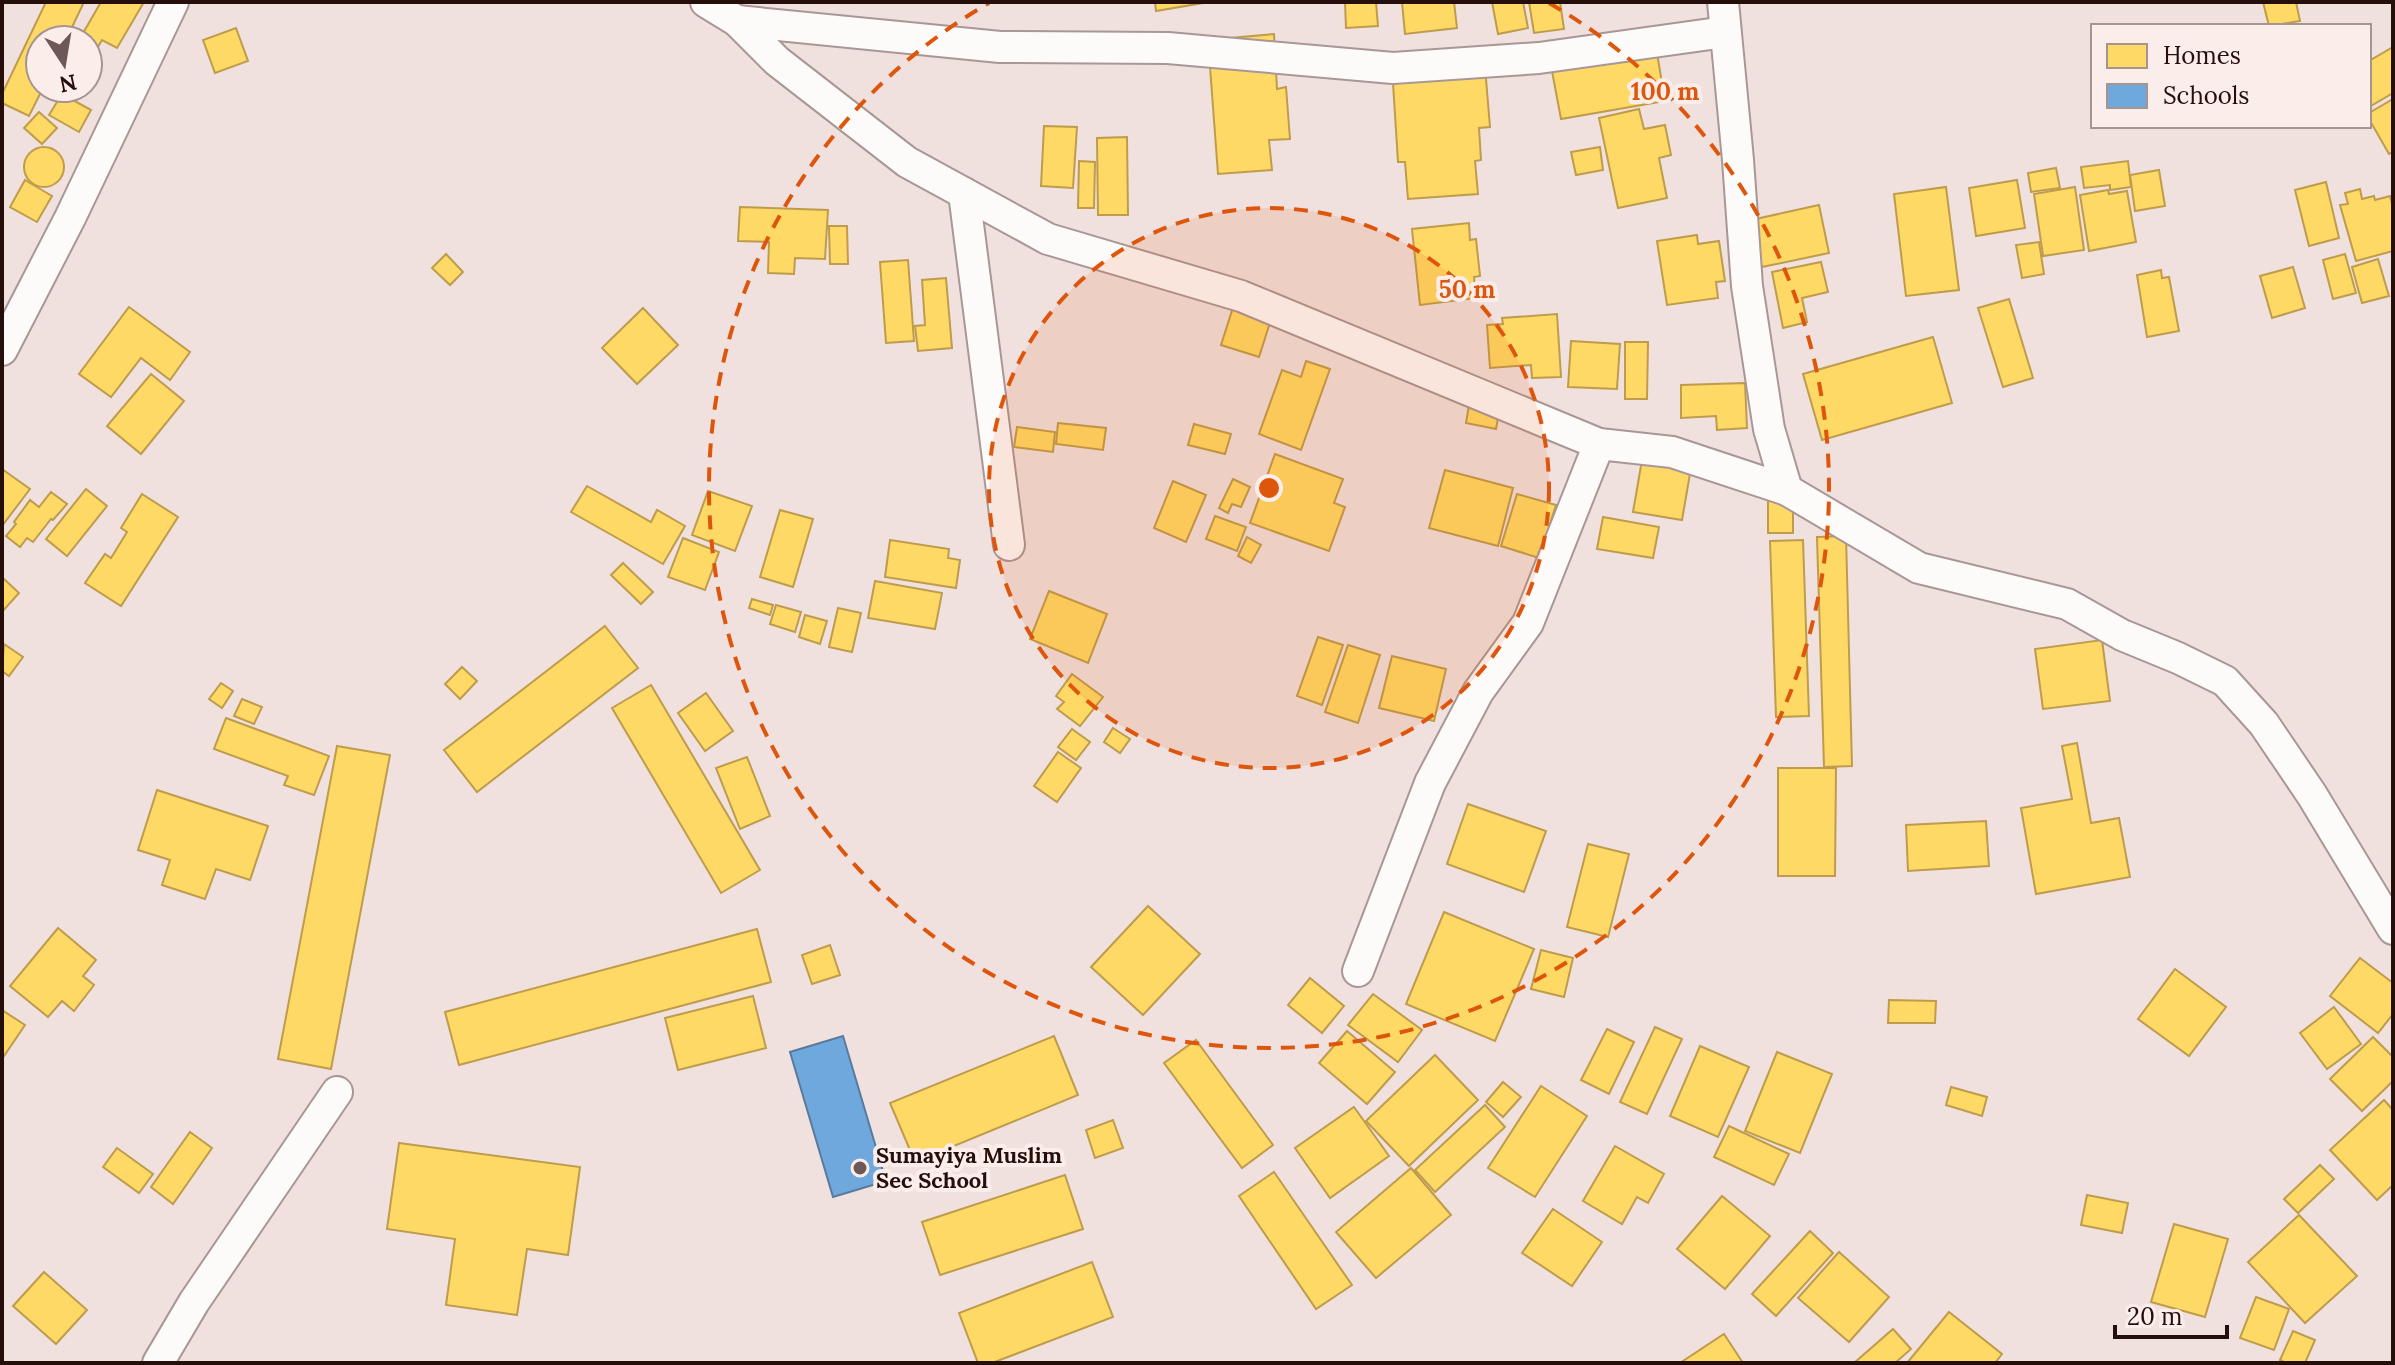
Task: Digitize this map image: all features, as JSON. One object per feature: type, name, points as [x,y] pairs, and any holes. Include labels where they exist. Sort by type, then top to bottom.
[{"type":"street","points":[[2,350],[70,218],[173,2]]},
{"type":"street","points":[[706,2],[737,21],[777,61],[907,162],[1048,239],[1241,296],[1599,444],[1672,452],[1787,490],[1919,568],[2067,604],[2122,635],[2225,681],[2264,724],[2312,795],[2393,929]]},
{"type":"street","points":[[1723,2],[1747,286],[1769,429],[1787,490]]},
{"type":"street","points":[[737,21],[1000,47],[1168,48],[1393,68],[1539,58],[1725,32]]},
{"type":"street","points":[[964,193],[1009,545]]},
{"type":"street","points":[[1358,971],[1430,783],[1478,692],[1528,623],[1599,444]]},
{"type":"street","points":[[158,1363],[194,1302],[337,1092]]},
{"type":"building: Homes","points":[[46,2],[84,2],[74,24],[35,24]]},
{"type":"building: Homes","points":[[101,2],[144,2],[117,48],[104,41],[104,24],[88,24]]},
{"type":"building: Homes","points":[[1155,2],[1202,2],[1203,3],[1156,11]]},
{"type":"building: Homes","points":[[1345,2],[1376,2],[1378,26],[1346,28]]},
{"type":"building: Homes","points":[[1402,2],[1454,2],[1457,28],[1405,34]]},
{"type":"building: Homes","points":[[1492,2],[1523,2],[1528,28],[1498,34]]},
{"type":"building: Homes","points":[[1529,2],[1560,2],[1564,29],[1534,33]]},
{"type":"building: Homes","points":[[2263,2],[2296,2],[2300,21],[2268,24]]},
{"type":"building: Homes","points":[[236,28],[248,61],[215,73],[203,40]]},
{"type":"building: Homes","points":[[1274,34],[1277,89],[1286,87],[1290,139],[1269,140],[1272,170],[1218,174],[1208,40]]},
{"type":"building: Homes","points":[[2393,47],[2393,93],[2371,106],[2371,60]]},
{"type":"building: Homes","points":[[24,48],[24,104],[35,104],[29,116],[2,103],[2,94]]},
{"type":"building: Homes","points":[[1657,53],[1665,101],[1561,119],[1552,71]]},
{"type":"building: Homes","points":[[1392,67],[1485,67],[1490,127],[1479,128],[1481,160],[1475,161],[1478,194],[1408,199],[1405,162],[1398,162]]},
{"type":"building: Homes","points":[[2393,99],[2393,152],[2389,154],[2371,122],[2371,112]]},
{"type":"building: Homes","points":[[56,104],[80,104],[91,110],[79,132],[49,115]]},
{"type":"building: Homes","points":[[1639,109],[1644,129],[1665,125],[1671,155],[1659,158],[1667,198],[1618,208],[1599,118]]},
{"type":"building: Homes","points":[[39,112],[57,128],[42,144],[24,128]]},
{"type":"building: Homes","points":[[1044,126],[1077,127],[1073,188],[1041,186]]},
{"type":"building: Homes","points":[[1127,137],[1128,215],[1098,215],[1097,138]]},
{"type":"building: Homes","points":[[44,147],[58,153],[64,167],[58,181],[44,187],[30,181],[24,167],[30,153]]},
{"type":"building: Homes","points":[[1600,147],[1603,170],[1576,175],[1571,152]]},
{"type":"building: Homes","points":[[1079,161],[1095,162],[1094,208],[1078,208]]},
{"type":"building: Homes","points":[[2128,161],[2131,187],[2110,190],[2110,185],[2084,188],[2081,167]]},
{"type":"building: Homes","points":[[2056,168],[2060,188],[2031,192],[2028,173]]},
{"type":"building: Homes","points":[[2159,170],[2165,206],[2135,211],[2130,175]]},
{"type":"building: Homes","points":[[25,180],[52,196],[37,222],[10,207]]},
{"type":"building: Homes","points":[[2017,180],[2025,228],[1976,236],[1969,188]]},
{"type":"building: Homes","points":[[2326,182],[2339,238],[2309,246],[2295,190]]},
{"type":"building: Homes","points":[[1946,187],[1959,290],[1906,296],[1894,194]]},
{"type":"building: Homes","points":[[2075,187],[2084,250],[2043,256],[2034,194]]},
{"type":"building: Homes","points":[[2360,189],[2362,199],[2390,196],[2393,251],[2356,261],[2340,205],[2348,204],[2345,193]]},
{"type":"building: Homes","points":[[2108,190],[2109,194],[2127,191],[2136,242],[2089,251],[2080,195]]},
{"type":"building: Homes","points":[[1819,205],[1829,253],[1762,267],[1751,220]]},
{"type":"building: Homes","points":[[740,207],[828,210],[825,259],[795,258],[794,274],[768,273],[769,242],[738,241]]},
{"type":"building: Homes","points":[[1469,223],[1470,240],[1476,239],[1480,276],[1474,277],[1476,298],[1420,305],[1412,229]]},
{"type":"building: Homes","points":[[829,226],[847,226],[848,264],[830,264]]},
{"type":"building: Homes","points":[[1697,235],[1698,244],[1719,241],[1725,281],[1716,282],[1718,298],[1667,305],[1657,241]]},
{"type":"building: Homes","points":[[2039,242],[2044,274],[2022,278],[2016,245]]},
{"type":"building: Homes","points":[[446,254],[463,272],[450,285],[432,268]]},
{"type":"building: Homes","points":[[2345,254],[2356,293],[2333,299],[2323,260]]},
{"type":"building: Homes","points":[[2378,259],[2389,296],[2362,303],[2352,267]]},
{"type":"building: Homes","points":[[908,260],[914,341],[886,343],[880,262]]},
{"type":"building: Homes","points":[[1821,262],[1828,292],[1802,298],[1807,322],[1783,328],[1772,272]]},
{"type":"building: Homes","points":[[2293,267],[2305,308],[2272,318],[2260,276]]},
{"type":"building: Homes","points":[[2161,270],[2162,278],[2169,277],[2179,331],[2147,337],[2137,275]]},
{"type":"building: Homes","points":[[946,278],[952,348],[918,351],[915,326],[925,325],[922,280]]},
{"type":"building: Homes","points":[[1236,298],[1274,310],[1259,357],[1221,345]]},
{"type":"building: Homes","points":[[2009,299],[2033,378],[2003,387],[1978,308]]},
{"type":"building: Homes","points":[[129,307],[190,352],[170,380],[141,358],[111,397],[79,374]]},
{"type":"building: Homes","points":[[643,308],[678,345],[637,384],[602,348]]},
{"type":"building: Homes","points":[[1557,314],[1561,377],[1532,378],[1531,365],[1490,368],[1487,325],[1503,324],[1502,318]]},
{"type":"building: Homes","points":[[1933,337],[1952,403],[1822,440],[1803,374]]},
{"type":"building: Homes","points":[[1571,341],[1620,344],[1617,389],[1568,387]]},
{"type":"building: Homes","points":[[1625,342],[1648,342],[1647,399],[1625,399]]},
{"type":"building: Homes","points":[[1306,361],[1330,369],[1301,450],[1259,434],[1282,370],[1301,377]]},
{"type":"building: Homes","points":[[151,374],[184,401],[141,454],[107,426]]},
{"type":"building: Homes","points":[[1745,383],[1747,428],[1717,430],[1716,416],[1681,418],[1681,385]]},
{"type":"building: Homes","points":[[1470,399],[1499,413],[1496,429],[1466,423]]},
{"type":"building: Homes","points":[[1058,423],[1106,428],[1103,450],[1056,444]]},
{"type":"building: Homes","points":[[1194,424],[1231,434],[1225,454],[1188,445]]},
{"type":"building: Homes","points":[[1017,427],[1055,432],[1053,452],[1014,447]]},
{"type":"building: Homes","points":[[1275,454],[1343,479],[1334,503],[1345,507],[1329,551],[1250,523]]},
{"type":"building: Homes","points":[[1642,460],[1691,468],[1682,520],[1633,512]]},
{"type":"building: Homes","points":[[2,469],[30,489],[2,526]]},
{"type":"building: Homes","points":[[1445,470],[1513,488],[1498,546],[1429,528]]},
{"type":"building: Homes","points":[[1233,479],[1250,487],[1241,507],[1232,504],[1228,513],[1219,508]]},
{"type":"building: Homes","points":[[1173,481],[1206,495],[1186,542],[1154,528]]},
{"type":"building: Homes","points":[[587,486],[651,522],[657,510],[685,526],[663,564],[571,512]]},
{"type":"building: Homes","points":[[86,489],[107,506],[67,556],[46,539]]},
{"type":"building: Homes","points":[[708,491],[752,506],[735,551],[692,535]]},
{"type":"building: Homes","points":[[51,492],[67,504],[33,542],[27,538],[20,547],[6,536],[30,500],[39,507]]},
{"type":"building: Homes","points":[[1768,492],[1793,500],[1793,533],[1768,533]]},
{"type":"building: Homes","points":[[142,494],[178,517],[121,606],[85,583],[105,554],[111,558],[127,532],[121,528]]},
{"type":"building: Homes","points":[[1517,494],[1556,505],[1539,558],[1501,546]]},
{"type":"building: Homes","points":[[780,510],[813,519],[793,587],[760,577]]},
{"type":"building: Homes","points":[[1215,516],[1246,527],[1237,551],[1206,539]]},
{"type":"building: Homes","points":[[1603,517],[1659,527],[1653,558],[1597,549]]},
{"type":"building: Homes","points":[[1846,536],[1852,766],[1824,767],[1817,537]]},
{"type":"building: Homes","points":[[1247,537],[1261,545],[1251,563],[1238,556]]},
{"type":"building: Homes","points":[[683,538],[719,552],[705,590],[668,577]]},
{"type":"building: Homes","points":[[890,540],[949,549],[948,558],[960,560],[956,588],[885,577]]},
{"type":"building: Homes","points":[[1803,540],[1809,716],[1776,717],[1770,541]]},
{"type":"building: Homes","points":[[623,563],[653,592],[641,604],[611,575]]},
{"type":"building: Homes","points":[[2,579],[19,593],[2,612]]},
{"type":"building: Homes","points":[[875,581],[942,593],[935,629],[868,618]]},
{"type":"building: Homes","points":[[1049,591],[1107,614],[1088,663],[1030,639]]},
{"type":"building: Homes","points":[[752,599],[773,605],[770,615],[749,608]]},
{"type":"building: Homes","points":[[776,605],[801,612],[795,632],[770,624]]},
{"type":"building: Homes","points":[[838,608],[861,613],[852,652],[829,647]]},
{"type":"building: Homes","points":[[805,615],[827,621],[820,644],[799,637]]},
{"type":"building: Homes","points":[[605,626],[638,668],[477,792],[444,750]]},
{"type":"building: Homes","points":[[1318,637],[1343,645],[1322,705],[1297,696]]},
{"type":"building: Homes","points":[[2102,640],[2110,701],[2043,709],[2035,649]]},
{"type":"building: Homes","points":[[4,644],[23,657],[9,676],[2,671]]},
{"type":"building: Homes","points":[[1348,645],[1380,655],[1358,723],[1325,712]]},
{"type":"building: Homes","points":[[1392,656],[1446,669],[1434,721],[1379,708]]},
{"type":"building: Homes","points":[[462,667],[477,681],[460,699],[445,684]]},
{"type":"building: Homes","points":[[1072,674],[1103,697],[1080,726],[1057,709],[1064,702],[1056,696]]},
{"type":"building: Homes","points":[[221,683],[233,691],[222,708],[209,699]]},
{"type":"building: Homes","points":[[651,685],[760,870],[721,893],[612,708]]},
{"type":"building: Homes","points":[[706,693],[733,731],[705,751],[678,713]]},
{"type":"building: Homes","points":[[242,699],[262,707],[254,724],[234,716]]},
{"type":"building: Homes","points":[[226,718],[329,756],[314,795],[284,785],[288,776],[214,749]]},
{"type":"building: Homes","points":[[1113,728],[1130,739],[1120,753],[1104,742]]},
{"type":"building: Homes","points":[[1072,729],[1090,742],[1076,760],[1058,747]]},
{"type":"building: Homes","points":[[2077,743],[2091,823],[2119,818],[2130,877],[2036,894],[2021,808],[2072,799],[2062,746]]},
{"type":"building: Homes","points":[[337,746],[390,755],[331,1069],[278,1059]]},
{"type":"building: Homes","points":[[1058,752],[1081,768],[1057,802],[1034,786]]},
{"type":"building: Homes","points":[[747,757],[770,816],[740,829],[716,768]]},
{"type":"building: Homes","points":[[1778,768],[1836,768],[1835,876],[1778,876]]},
{"type":"building: Homes","points":[[157,790],[268,826],[250,880],[216,869],[205,899],[162,885],[170,860],[138,850]]},
{"type":"building: Homes","points":[[1468,804],[1546,831],[1524,892],[1447,864]]},
{"type":"building: Homes","points":[[1986,821],[1989,866],[1908,871],[1906,825]]},
{"type":"building: Homes","points":[[1588,844],[1629,854],[1608,937],[1567,927]]},
{"type":"building: Homes","points":[[1148,906],[1200,954],[1143,1015],[1091,967]]},
{"type":"building: Homes","points":[[1444,912],[1534,949],[1495,1041],[1406,1004]]},
{"type":"building: Homes","points":[[58,928],[96,960],[83,976],[94,985],[74,1011],[62,1001],[48,1017],[10,986]]},
{"type":"building: Homes","points":[[757,929],[771,982],[459,1065],[445,1012]]},
{"type":"building: Homes","points":[[830,945],[840,975],[812,984],[802,955]]},
{"type":"building: Homes","points":[[1541,950],[1573,958],[1564,997],[1531,989]]},
{"type":"building: Homes","points":[[2360,958],[2393,983],[2393,1014],[2378,1033],[2330,996]]},
{"type":"building: Homes","points":[[2175,969],[2226,1007],[2189,1056],[2138,1019]]},
{"type":"building: Homes","points":[[1310,978],[1344,1006],[1322,1033],[1288,1005]]},
{"type":"building: Homes","points":[[1373,994],[1422,1030],[1398,1062],[1348,1025]]},
{"type":"building: Homes","points":[[753,996],[766,1048],[678,1070],[665,1018]]},
{"type":"building: Homes","points":[[1889,1000],[1936,1001],[1935,1023],[1888,1023]]},
{"type":"building: Homes","points":[[2334,1007],[2361,1044],[2327,1069],[2300,1033]]},
{"type":"building: Homes","points":[[2,1010],[25,1025],[2,1059]]},
{"type":"building: Homes","points":[[1655,1027],[1682,1039],[1647,1114],[1620,1102]]},
{"type":"building: Homes","points":[[1607,1029],[1634,1042],[1609,1094],[1581,1080]]},
{"type":"building: Homes","points":[[1347,1031],[1395,1072],[1367,1104],[1319,1063]]},
{"type":"building: Homes","points":[[1054,1036],[1078,1095],[915,1162],[890,1103]]},
{"type":"building: Homes","points":[[2373,1037],[2393,1057],[2393,1081],[2362,1111],[2330,1079]]},
{"type":"building: Homes","points":[[1196,1040],[1273,1145],[1242,1168],[1164,1063]]},
{"type":"building: Homes","points":[[1700,1046],[1749,1067],[1718,1137],[1670,1116]]},
{"type":"building: Homes","points":[[1777,1052],[1832,1074],[1800,1153],[1745,1131]]},
{"type":"building: Homes","points":[[1435,1055],[1478,1100],[1409,1166],[1366,1121]]},
{"type":"building: Homes","points":[[1503,1082],[1521,1097],[1503,1117],[1486,1102]]},
{"type":"building: Homes","points":[[1541,1086],[1587,1116],[1535,1197],[1488,1168]]},
{"type":"building: Homes","points":[[1951,1087],[1987,1097],[1982,1116],[1946,1105]]},
{"type":"building: Homes","points":[[2384,1100],[2393,1110],[2393,1185],[2377,1200],[2330,1150]]},
{"type":"building: Homes","points":[[1485,1105],[1505,1127],[1435,1192],[1415,1170]]},
{"type":"building: Homes","points":[[1354,1107],[1389,1156],[1330,1198],[1295,1148]]},
{"type":"building: Homes","points":[[1113,1120],[1123,1148],[1095,1158],[1086,1130]]},
{"type":"building: Homes","points":[[1729,1126],[1789,1154],[1774,1185],[1714,1157]]},
{"type":"building: Homes","points":[[190,1132],[212,1148],[173,1204],[151,1187]]},
{"type":"building: Homes","points":[[399,1143],[580,1167],[568,1255],[527,1249],[517,1315],[446,1305],[455,1239],[387,1229]]},
{"type":"building: Homes","points":[[1615,1146],[1664,1174],[1648,1203],[1637,1197],[1622,1224],[1583,1201]]},
{"type":"building: Homes","points":[[117,1148],[153,1174],[139,1193],[103,1167]]},
{"type":"building: Homes","points":[[2320,1165],[2334,1179],[2298,1213],[2284,1199]]},
{"type":"building: Homes","points":[[1411,1168],[1451,1215],[1376,1278],[1336,1232]]},
{"type":"building: Homes","points":[[1274,1172],[1352,1285],[1316,1309],[1239,1196]]},
{"type":"building: Homes","points":[[1065,1175],[1083,1229],[940,1275],[922,1222]]},
{"type":"building: Homes","points":[[2087,1195],[2128,1203],[2122,1233],[2081,1225]]},
{"type":"building: Homes","points":[[1722,1196],[1770,1236],[1725,1289],[1677,1249]]},
{"type":"building: Homes","points":[[1553,1209],[1602,1242],[1572,1286],[1522,1253]]},
{"type":"building: Homes","points":[[2299,1215],[2357,1276],[2305,1323],[2248,1262]]},
{"type":"building: Homes","points":[[2174,1224],[2228,1239],[2205,1317],[2151,1302]]},
{"type":"building: Homes","points":[[1810,1231],[1833,1253],[1776,1316],[1752,1294]]},
{"type":"building: Homes","points":[[1839,1252],[1889,1297],[1849,1342],[1798,1298]]},
{"type":"building: Homes","points":[[1092,1262],[1113,1317],[992,1363],[978,1363],[959,1313]]},
{"type":"building: Homes","points":[[44,1272],[87,1310],[56,1344],[13,1306]]},
{"type":"building: Homes","points":[[2256,1297],[2289,1309],[2274,1350],[2240,1338]]},
{"type":"building: Homes","points":[[1949,1312],[2002,1354],[1995,1363],[1907,1363]]},
{"type":"building: Homes","points":[[1893,1329],[1911,1349],[1895,1363],[1854,1363]]},
{"type":"building: Homes","points":[[2293,1331],[2315,1340],[2305,1363],[2280,1360]]},
{"type":"building: Homes","points":[[1724,1334],[1743,1363],[1680,1363]]},
{"type":"building: Schools","points":[[843,1036],[886,1181],[833,1197],[790,1052]]},
{"type":"place","name":"Sumayiya Muslim Sec School","points":[[860,1168]]}]
